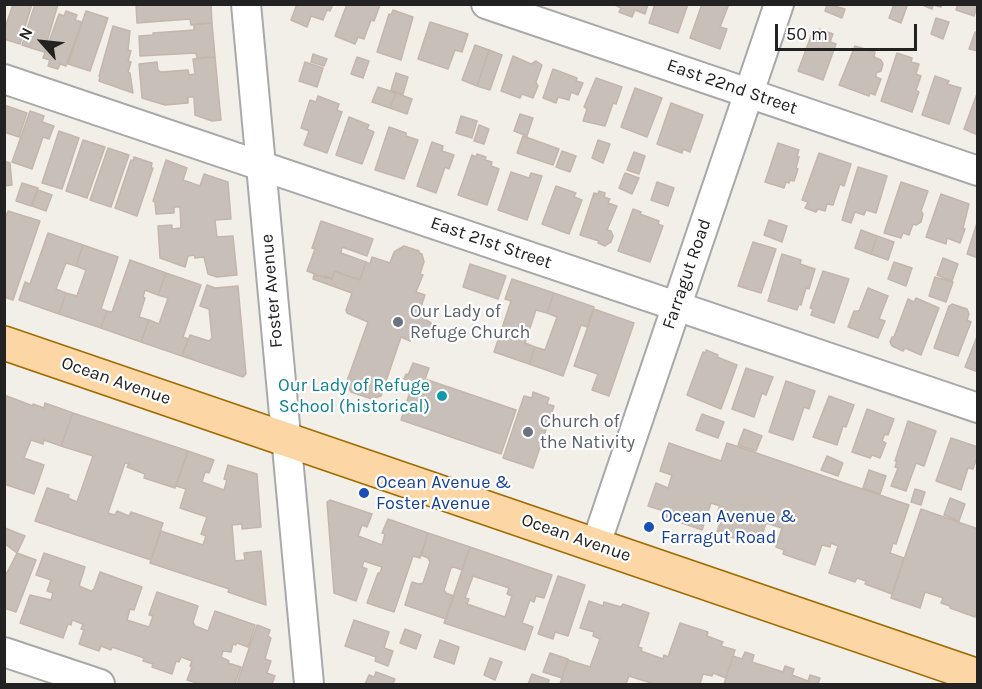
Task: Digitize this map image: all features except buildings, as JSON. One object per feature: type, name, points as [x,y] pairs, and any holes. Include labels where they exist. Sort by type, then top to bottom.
[{"type":"main road","name":"Ocean Avenue","points":[[4,343],[978,676]]},
{"type":"street","name":"Foster Avenue","points":[[246,4],[309,684]]},
{"type":"street","name":"East 22nd Street","points":[[486,4],[978,171]]},
{"type":"street","name":"Farragut Road","points":[[596,544],[779,4]]},
{"type":"street","name":"East 21st Street","points":[[4,79],[978,408]]},
{"type":"street","points":[[4,652],[100,684]]},
{"type":"place","name":"Our Lady of Refuge Church","points":[[398,322]]},
{"type":"place","name":"Our Lady of Refuge School (historical)","points":[[442,396]]},
{"type":"place","name":"Church of the Nativity","points":[[528,432]]},
{"type":"place","name":"Ocean Avenue & Foster Avenue","points":[[364,493]]},
{"type":"place","name":"Ocean Avenue & Farragut Road","points":[[649,527]]}]
